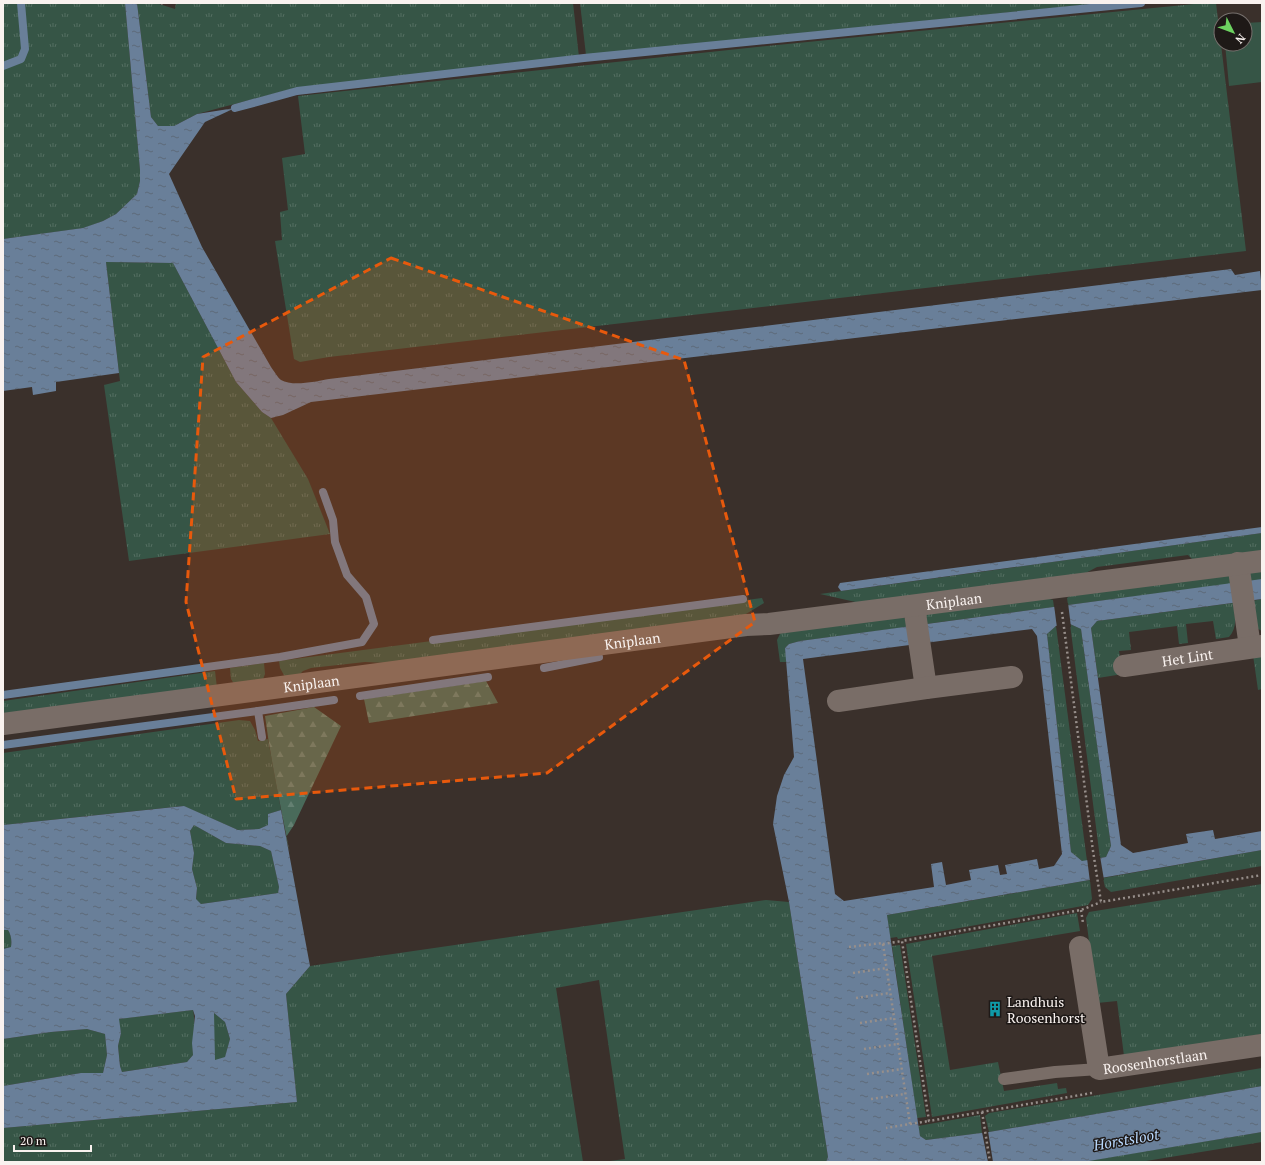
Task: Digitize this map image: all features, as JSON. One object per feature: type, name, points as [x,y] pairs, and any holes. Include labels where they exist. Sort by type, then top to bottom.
[{"type":"street","name":"Kniplaan","points":[[3,724],[746,625],[915,612],[1239,569],[1262,561]]},
{"type":"street","name":"Het Lint","points":[[1124,666],[1256,647],[1244,608],[1239,569]]},
{"type":"street","points":[[915,612],[926,688]]},
{"type":"street","points":[[838,701],[1012,676]]},
{"type":"street","name":"Roosenhorstlaan","points":[[1080,947],[1099,1069],[1262,1045]]},
{"type":"lane","points":[[1004,1079],[1055,1072],[1099,1069]]},
{"type":"path","points":[[1061,606],[1101,902]]},
{"type":"path","points":[[849,947],[902,942],[1081,910],[1101,902],[1262,875]]},
{"type":"path","points":[[902,942],[929,1121]]},
{"type":"path","points":[[883,944],[910,1124]]},
{"type":"path","points":[[853,972],[887,968]]},
{"type":"path","points":[[856,998],[890,993]]},
{"type":"path","points":[[860,1023],[894,1018]]},
{"type":"path","points":[[864,1049],[898,1044]]},
{"type":"path","points":[[868,1074],[902,1069]]},
{"type":"path","points":[[886,1128],[1099,1092]]},
{"type":"path","points":[[871,1099],[905,1094]]},
{"type":"path","points":[[982,1112],[990,1162]]},
{"type":"highlighted area","points":[[391,258],[684,360],[755,622],[547,773],[236,799],[186,602],[203,357]]},
{"type":"green space","points":[[3,3],[21,3],[24,49],[20,58],[3,65]]},
{"type":"green space","points":[[22,3],[125,3],[140,181],[137,194],[116,214],[103,221],[84,228],[3,239],[3,67],[22,60],[26,49]]},
{"type":"green space","points":[[137,3],[156,3],[175,9],[176,3],[573,3],[579,57],[295,88],[197,114],[174,126],[158,126],[151,117]]},
{"type":"green space","points":[[580,3],[1103,3],[586,55]]},
{"type":"green space","points":[[1216,3],[1217,12],[1213,12],[1213,52],[1222,52],[1246,251],[329,357],[300,362],[294,359],[275,241],[282,240],[280,212],[288,210],[282,158],[305,154],[298,96],[757,47]]},
{"type":"green space","points":[[1262,22],[1262,82],[1229,86],[1226,52],[1253,52],[1253,23]]},
{"type":"green space","points":[[106,262],[173,263],[236,382],[262,412],[271,418],[308,479],[330,534],[129,561],[104,385],[120,381]]},
{"type":"green space","points":[[1262,533],[1262,551],[1195,562],[1188,555],[1097,567],[1082,575],[860,603],[820,594]]},
{"type":"green space","points":[[1262,570],[1262,580],[1249,581],[1251,571]]},
{"type":"green space","points":[[1226,574],[1230,577],[1231,584],[1068,605],[1067,598],[1071,595]]},
{"type":"green space","points":[[762,598],[764,603],[741,617],[386,663],[365,662],[311,668],[303,671],[298,676],[285,677],[280,668],[279,661]]},
{"type":"green space","points":[[1046,598],[1053,600],[1054,607],[926,624],[925,617],[928,613]]},
{"type":"green space","points":[[1262,599],[1262,631],[1258,629],[1254,622],[1252,601]]},
{"type":"green space","points":[[1233,603],[1235,625],[1229,637],[1216,639],[1213,621],[1186,624],[1188,643],[1179,644],[1177,626],[1129,632],[1131,650],[1119,651],[1123,674],[1098,678],[1091,628],[1097,621]]},
{"type":"green space","points":[[902,617],[906,619],[907,627],[800,641],[789,644],[785,648],[787,662],[780,662],[777,640],[781,632]]},
{"type":"green space","points":[[1070,624],[1081,629],[1111,846],[1106,857],[1100,858]]},
{"type":"green space","points":[[1056,626],[1087,861],[1082,861],[1071,852],[1047,634]]},
{"type":"green space","points":[[1253,655],[1262,656],[1262,689],[1258,690]]},
{"type":"green space","points":[[264,663],[265,674],[262,682],[234,684],[231,679],[230,668]]},
{"type":"green space","points":[[215,671],[217,688],[3,714],[3,701]]},
{"type":"green space","points":[[486,681],[498,703],[369,723],[364,699]]},
{"type":"green space","points":[[314,707],[341,726],[294,825],[286,836],[265,716]]},
{"type":"green space","points":[[239,720],[250,721],[255,730],[258,741],[268,739],[281,810],[268,814],[268,825],[259,829],[238,830],[183,806],[3,825],[3,753]]},
{"type":"green space","points":[[194,825],[226,843],[260,846],[271,851],[279,887],[278,893],[201,904],[196,900],[197,888],[192,869],[194,853],[190,831]]},
{"type":"green space","points":[[1262,850],[1262,866],[1111,892],[1105,887],[1103,878]]},
{"type":"green space","points":[[1090,880],[1092,899],[1088,905],[898,939],[897,937],[890,938],[887,915]]},
{"type":"green space","points":[[1262,884],[1262,1034],[1131,1057],[1124,1056],[1117,1001],[1097,1003],[1086,918],[1089,912]]},
{"type":"green space","points":[[766,900],[789,902],[828,1157],[826,1162],[602,1162],[625,1159],[599,980],[556,988],[583,1162],[3,1162],[3,1128],[297,1102],[286,994],[310,966]]},
{"type":"green space","points":[[1077,913],[1080,931],[932,956],[950,1070],[998,1062],[1004,1091],[1057,1083],[1058,1089],[1066,1088],[1067,1093],[932,1117],[906,944]]},
{"type":"green space","points":[[3,930],[8,930],[11,936],[11,947],[3,949]]},
{"type":"green space","points":[[900,945],[926,1117],[917,1118],[892,946]]},
{"type":"green space","points":[[193,1010],[193,1055],[187,1062],[122,1072],[118,1046],[121,1033],[118,1019]]},
{"type":"green space","points":[[214,1013],[225,1022],[230,1039],[225,1058],[214,1061]]},
{"type":"green space","points":[[87,1029],[105,1034],[107,1055],[103,1073],[81,1073],[3,1086],[3,1039],[51,1032]]},
{"type":"green space","points":[[1262,1068],[1262,1086],[989,1132],[985,1116],[989,1113]]},
{"type":"green space","points":[[980,1115],[982,1133],[926,1140],[920,1136],[918,1126]]},
{"type":"green space","points":[[1262,1132],[1262,1142],[1140,1162],[1080,1162]]},
{"type":"water","points":[[125,3],[137,3],[151,117],[158,126],[174,126],[197,114],[235,108],[205,122],[169,174],[202,247],[271,367],[281,380],[286,382],[305,383],[1231,269],[1235,275],[1260,271],[1262,290],[311,402],[283,415],[271,418],[262,412],[236,382],[173,263],[106,262],[119,373],[56,382],[56,391],[33,395],[32,387],[3,391],[3,239],[83,228],[103,221],[116,214],[137,194],[140,181],[140,170]]},
{"type":"water","points":[[1262,527],[1262,533],[841,591],[838,587],[840,583]]},
{"type":"water","name":"Horstsloot","points":[[1262,579],[1262,599],[1097,621],[1091,628],[1121,845],[1133,853],[1188,843],[1186,834],[1213,830],[1215,839],[1262,831],[1262,850],[887,915],[920,1136],[926,1140],[989,1132],[1262,1086],[1262,1132],[1083,1162],[826,1162],[828,1157],[789,902],[773,824],[777,796],[784,775],[794,757],[785,648],[789,644],[800,641]],"holes":[[[1070,624],[1081,629],[1111,846],[1106,857],[1082,861],[1071,852],[1047,634],[1056,626]],[[1032,629],[1037,636],[1062,854],[1054,866],[1039,869],[1037,859],[1005,865],[1007,874],[1000,875],[998,865],[969,870],[971,880],[946,885],[942,862],[931,864],[934,887],[844,901],[835,894],[803,659]]]},
{"type":"water","points":[[184,806],[238,830],[259,829],[268,825],[268,814],[281,810],[310,966],[286,994],[297,1102],[3,1128],[3,1086],[81,1073],[103,1073],[107,1055],[105,1034],[87,1029],[51,1032],[3,1039],[3,949],[11,947],[11,936],[8,930],[3,930],[3,825]],"holes":[[[194,825],[226,843],[260,846],[271,851],[279,887],[278,893],[201,904],[196,899],[197,888],[192,869],[194,853],[190,831]],[[193,1010],[195,1016],[192,1043],[193,1055],[187,1062],[122,1072],[118,1046],[121,1033],[119,1019]],[[214,1013],[225,1022],[230,1039],[225,1057],[215,1060]]]},
{"type":"pier","points":[[1068,603],[1071,627],[1057,628],[1054,605]]},
{"type":"pier","points":[[1100,856],[1104,880],[1090,882],[1087,858]]},
{"type":"pier","points":[[988,1131],[993,1162],[988,1162],[982,1132]]},
{"type":"waterway","points":[[3,66],[21,59],[25,49],[21,3]]},
{"type":"waterway","points":[[235,108],[297,91],[584,58],[1141,3]]},
{"type":"waterway","points":[[3,695],[280,657],[362,642],[374,624],[366,597],[347,575],[335,542],[333,520],[323,492]]},
{"type":"waterway","points":[[433,640],[743,599]]},
{"type":"waterway","points":[[544,668],[599,657]]},
{"type":"waterway","points":[[360,696],[488,677]]},
{"type":"waterway","points":[[3,745],[334,700]]},
{"type":"waterway","points":[[258,711],[262,737]]},
{"type":"place","name":"Landhuis Roosenhorst","points":[[995,1009]]}]
